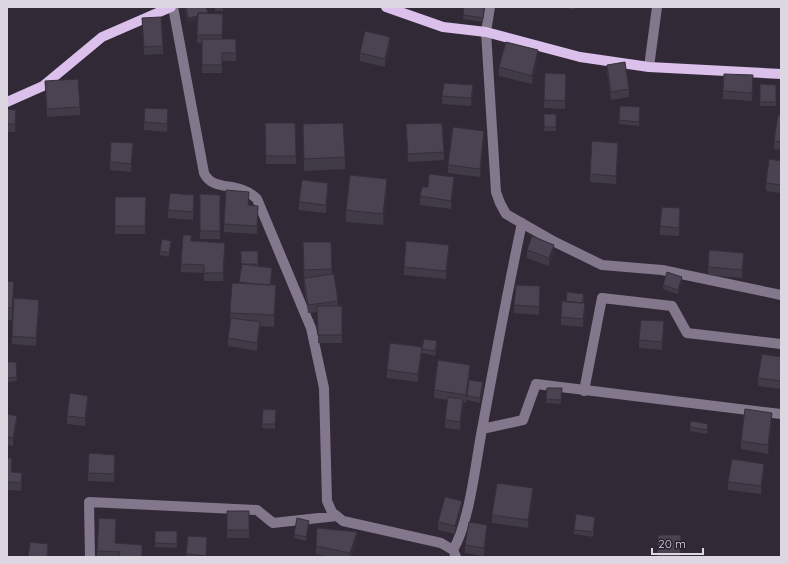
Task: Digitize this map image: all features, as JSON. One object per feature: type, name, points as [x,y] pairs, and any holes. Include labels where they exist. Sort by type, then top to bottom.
[{"type":"main road","points":[[7,102],[43,86],[102,37],[172,7]]},
{"type":"main road","points":[[386,7],[443,27],[486,32],[580,57],[649,67],[781,74]]},
{"type":"street","points":[[172,7],[204,173],[208,180],[212,183],[243,188],[257,199],[311,328],[324,388],[327,501],[332,512],[343,521],[441,543],[455,554],[460,539],[482,429],[498,335],[522,222]]},
{"type":"street","points":[[490,7],[486,32],[496,192],[506,214],[566,248],[602,265],[662,270],[781,295]]},
{"type":"street","points":[[649,67],[657,7]]},
{"type":"street","points":[[584,391],[602,298],[672,306],[686,333],[781,344]]},
{"type":"street","points":[[482,429],[523,420],[536,384],[781,414]]},
{"type":"street","points":[[90,557],[88,502],[258,510],[273,523],[337,516]]},
{"type":"building","points":[[186,7],[206,7],[208,13],[198,13],[198,16],[188,18]]},
{"type":"building","points":[[464,7],[484,7],[483,18],[463,15]]},
{"type":"building","points":[[198,13],[223,14],[222,35],[197,35]]},
{"type":"building","points":[[161,17],[163,46],[144,47],[142,18]]},
{"type":"building","points":[[365,31],[390,37],[385,59],[360,53]]},
{"type":"building","points":[[202,39],[236,39],[236,53],[222,53],[222,65],[202,65]]},
{"type":"building","points":[[506,42],[538,50],[532,76],[499,67]]},
{"type":"building","points":[[625,62],[629,89],[611,92],[607,65]]},
{"type":"building","points":[[545,73],[566,74],[565,101],[544,100]]},
{"type":"building","points":[[724,74],[753,75],[752,93],[723,91]]},
{"type":"building","points":[[78,79],[80,107],[47,109],[45,81]]},
{"type":"building","points":[[444,83],[473,85],[471,98],[442,96]]},
{"type":"building","points":[[760,84],[776,85],[776,102],[760,102]]},
{"type":"building","points":[[620,106],[640,107],[639,122],[619,120]]},
{"type":"building","points":[[145,108],[168,109],[167,124],[144,122]]},
{"type":"building","points":[[7,109],[16,110],[15,124],[7,124]]},
{"type":"building","points":[[544,114],[556,114],[556,127],[544,127]]},
{"type":"building","points":[[778,115],[781,115],[781,142],[774,141]]},
{"type":"building","points":[[265,123],[295,123],[296,156],[266,156]]},
{"type":"building","points":[[343,123],[345,157],[304,159],[303,124]]},
{"type":"building","points":[[442,123],[444,152],[408,154],[406,124]]},
{"type":"building","points":[[453,127],[484,131],[480,169],[448,165]]},
{"type":"building","points":[[592,141],[618,143],[616,176],[590,174]]},
{"type":"building","points":[[111,142],[133,143],[131,164],[110,162]]},
{"type":"building","points":[[769,159],[781,161],[781,185],[766,183]]},
{"type":"building","points":[[429,174],[454,177],[451,201],[420,196],[422,187],[428,187]]},
{"type":"building","points":[[350,175],[387,179],[383,214],[346,210]]},
{"type":"building","points":[[302,180],[328,183],[326,205],[299,202]]},
{"type":"building","points":[[226,190],[249,192],[248,205],[258,206],[257,226],[224,224]]},
{"type":"building","points":[[170,193],[194,195],[193,212],[168,210]]},
{"type":"building","points":[[200,194],[220,195],[220,231],[200,231]]},
{"type":"building","points":[[115,197],[146,197],[145,226],[115,226]]},
{"type":"building","points":[[662,207],[680,208],[679,228],[660,226]]},
{"type":"building","points":[[183,235],[191,235],[191,241],[225,243],[223,273],[204,273],[204,265],[181,264]]},
{"type":"building","points":[[532,236],[554,245],[549,258],[527,250]]},
{"type":"building","points":[[162,239],[171,241],[169,253],[160,251]]},
{"type":"building","points":[[406,241],[449,245],[446,271],[404,267]]},
{"type":"building","points":[[303,242],[331,242],[332,269],[304,270]]},
{"type":"building","points":[[709,250],[744,253],[742,270],[708,267]]},
{"type":"building","points":[[241,251],[258,251],[258,264],[241,264]]},
{"type":"building","points":[[242,264],[272,268],[270,285],[239,282]]},
{"type":"building","points":[[667,272],[682,277],[678,290],[663,285]]},
{"type":"building","points":[[334,274],[338,301],[308,305],[304,278]]},
{"type":"building","points":[[7,281],[14,282],[12,308],[7,308]]},
{"type":"building","points":[[232,283],[276,285],[274,315],[230,313]]},
{"type":"building","points":[[516,285],[540,286],[539,307],[514,305]]},
{"type":"building","points":[[567,292],[584,294],[582,303],[566,302]]},
{"type":"building","points":[[14,298],[39,300],[36,338],[12,336]]},
{"type":"building","points":[[562,301],[585,303],[583,319],[561,317]]},
{"type":"building","points":[[317,306],[342,306],[342,335],[318,335]]},
{"type":"building","points":[[231,318],[260,322],[257,343],[228,338]]},
{"type":"building","points":[[641,320],[664,321],[662,342],[639,340]]},
{"type":"building","points":[[424,339],[437,341],[435,351],[422,349]]},
{"type":"building","points":[[390,343],[422,347],[418,374],[387,370]]},
{"type":"building","points":[[762,354],[781,357],[781,381],[758,378]]},
{"type":"building","points":[[438,360],[470,365],[466,395],[434,390]]},
{"type":"building","points":[[7,362],[16,362],[17,377],[7,378]]},
{"type":"building","points":[[469,380],[483,382],[480,398],[467,396]]},
{"type":"building","points":[[547,388],[562,388],[561,400],[546,399]]},
{"type":"building","points":[[70,393],[88,396],[85,418],[67,416]]},
{"type":"building","points":[[448,397],[463,399],[460,422],[445,420]]},
{"type":"building","points":[[263,409],[276,410],[275,424],[262,424]]},
{"type":"building","points":[[745,409],[772,413],[768,445],[741,441]]},
{"type":"building","points":[[7,414],[17,416],[13,438],[7,437]]},
{"type":"building","points":[[691,421],[708,424],[707,430],[690,427]]},
{"type":"building","points":[[89,453],[115,455],[114,474],[88,473]]},
{"type":"building","points":[[7,458],[12,458],[11,472],[22,473],[21,483],[7,482]]},
{"type":"building","points":[[732,459],[764,464],[761,486],[728,482]]},
{"type":"building","points":[[497,483],[533,488],[528,520],[492,515]]},
{"type":"building","points":[[445,497],[462,501],[455,526],[438,522]]},
{"type":"building","points":[[227,511],[249,511],[249,530],[227,530]]},
{"type":"building","points":[[576,514],[595,517],[593,532],[574,530]]},
{"type":"building","points":[[99,518],[116,519],[115,543],[142,545],[142,557],[119,557],[120,552],[97,551]]},
{"type":"building","points":[[297,518],[309,521],[306,537],[294,534]]},
{"type":"building","points":[[469,522],[487,525],[484,548],[465,545]]},
{"type":"building","points":[[317,528],[357,532],[350,553],[316,546]]},
{"type":"building","points":[[155,531],[177,531],[177,544],[155,543]]},
{"type":"building","points":[[658,535],[681,535],[680,557],[657,557]]},
{"type":"building","points":[[188,536],[207,537],[206,556],[186,554]]},
{"type":"building","points":[[30,542],[48,544],[47,557],[28,557]]}]
